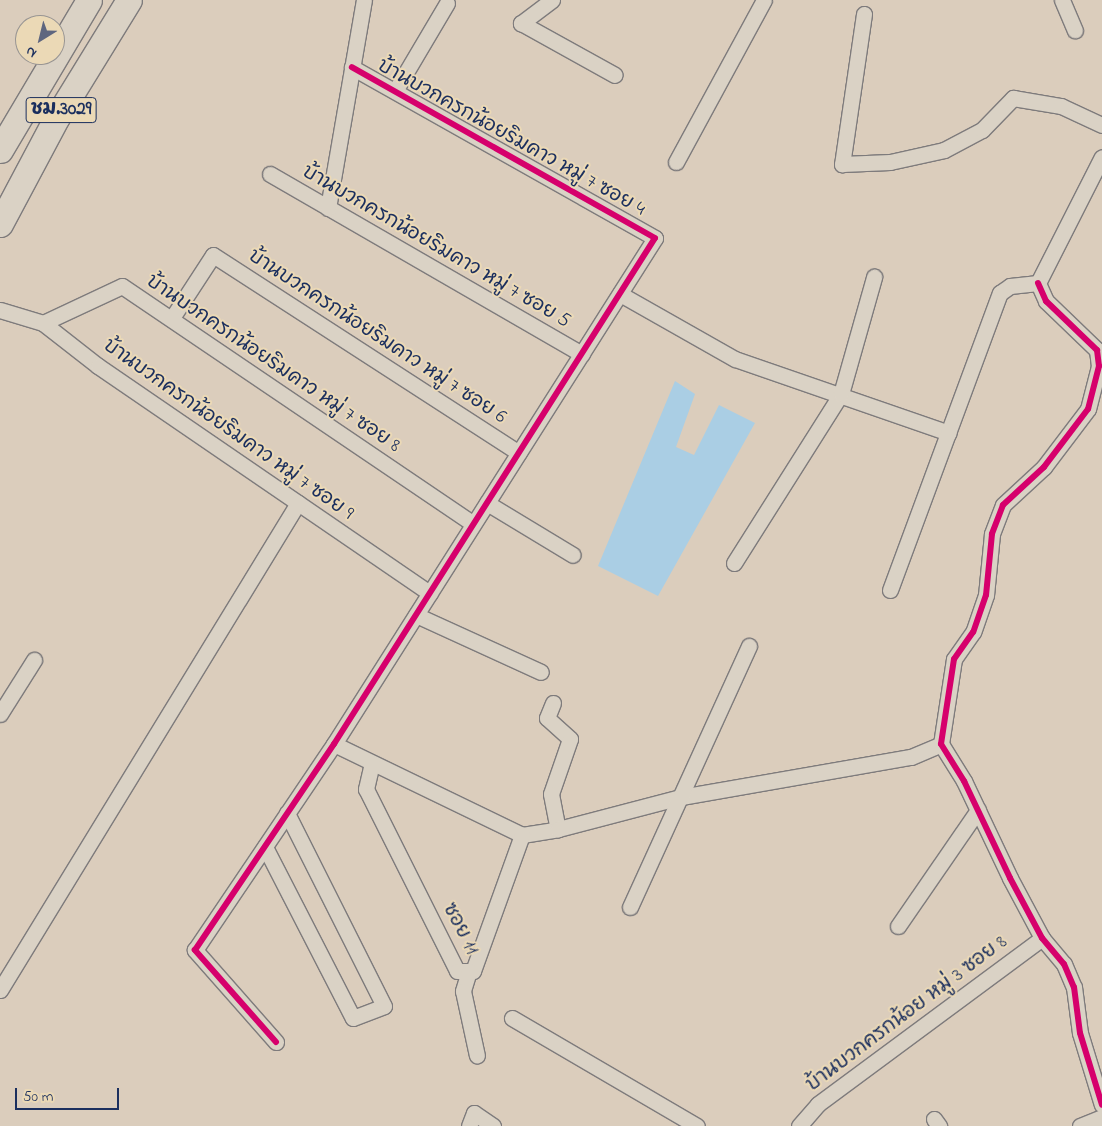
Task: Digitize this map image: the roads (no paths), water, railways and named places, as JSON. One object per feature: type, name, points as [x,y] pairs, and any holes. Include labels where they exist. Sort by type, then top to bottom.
[{"type":"main road","name":"ชม.3029","points":[[0,150],[89,0]]},
{"type":"main road","name":"ชม.3029","points":[[0,224],[57,117],[129,0]]},
{"type":"street","points":[[328,208],[364,0]]},
{"type":"street","points":[[552,0],[521,23],[615,75]]},
{"type":"street","points":[[676,162],[764,0]]},
{"type":"street","points":[[1062,0],[1075,30]]},
{"type":"street","points":[[394,91],[447,2]]},
{"type":"street","points":[[864,14],[842,164],[890,162],[944,150],[982,130],[1013,98],[1061,106],[1102,125]]},
{"type":"street","name":"บ้านบวกครกน้อยริมคาว หมู่ 7 ซอย 4","points":[[352,67],[655,238],[620,294]]},
{"type":"street","points":[[1038,283],[1102,157]]},
{"type":"street","name":"บ้านบวกครกน้อยริมคาว หมู่ 7 ซอย 5","points":[[270,174],[582,354]]},
{"type":"street","name":"บ้านบวกครกน้อยริมคาว หมู่ 7 ซอย 6","points":[[172,318],[213,255],[519,453]]},
{"type":"street","points":[[734,563],[841,394],[874,277]]},
{"type":"street","points":[[890,590],[1000,293],[1010,286],[1038,283]]},
{"type":"street","points":[[1038,283],[1046,301],[1097,350],[1100,366],[1088,409],[1044,467],[1003,505],[992,534],[986,595],[973,632],[954,659],[941,744],[978,810],[1042,938],[1064,964],[1074,988],[1080,1033],[1102,1105]]},
{"type":"street","name":"บ้านบวกครกน้อยริมคาว หมู่ 7 ซอย 8","points":[[43,323],[122,286],[172,318],[473,524]]},
{"type":"street","points":[[276,1042],[195,950],[334,744],[620,294],[735,359],[841,394],[949,433]]},
{"type":"street","name":"บ้านบวกครกน้อยริมคาว หมู่ 7 ซอย 9","points":[[0,310],[43,323],[98,366],[430,593]]},
{"type":"street","points":[[0,990],[298,503]]},
{"type":"street","points":[[487,504],[573,555]]},
{"type":"street","points":[[416,615],[541,672]]},
{"type":"street","points":[[630,907],[748,646]]},
{"type":"street","points":[[0,714],[34,660]]},
{"type":"street","points":[[553,703],[547,718],[570,739],[551,794],[558,829]]},
{"type":"street","points":[[334,744],[522,835],[558,829],[681,797],[911,757],[941,744]]},
{"type":"street","name":"ซอย 11","points":[[372,763],[366,789],[457,972],[473,971],[522,835]]},
{"type":"street","points":[[898,926],[978,810]]},
{"type":"street","points":[[265,847],[353,1018],[384,1006],[287,814]]},
{"type":"street","name":"บ้านบวกครกน้อย หมู่ 3 ซอย 8","points":[[799,1126],[818,1104],[1042,938]]},
{"type":"street","points":[[469,971],[463,992],[477,1056]]},
{"type":"street","points":[[512,1018],[697,1126]]},
{"type":"street","points":[[1080,1126],[1102,1117]]},
{"type":"street","points":[[472,1119],[493,1126]]},
{"type":"water","points":[[675,381],[695,394],[676,447],[694,455],[719,405],[755,423],[658,596],[598,566]]}]
